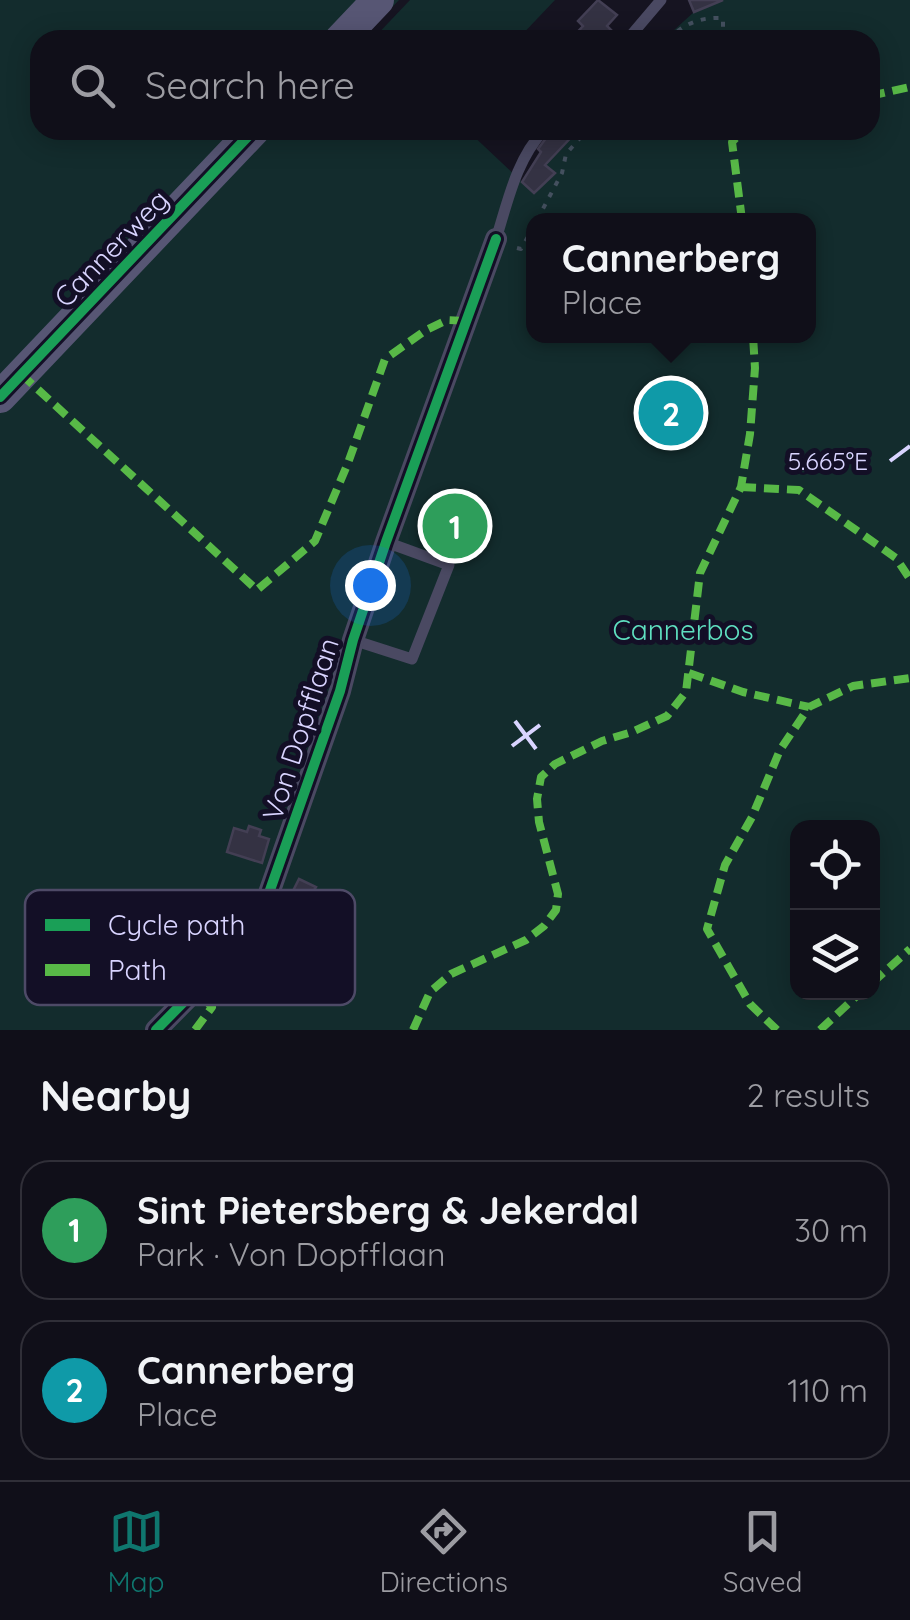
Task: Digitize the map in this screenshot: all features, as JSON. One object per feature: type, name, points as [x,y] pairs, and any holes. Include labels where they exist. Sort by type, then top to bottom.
[{"type":"main road","points":[[350,30],[378,0]]},
{"type":"main road","name":"Cannerweg","points":[[0,397],[244,140]]},
{"type":"street","name":"Von Dopfflaan","points":[[268,890],[340,691],[386,542],[496,239]]},
{"type":"street","name":"Von Dopfflaan","points":[[156,1030],[181,1005]]},
{"type":"lane","points":[[636,30],[661,0]]},
{"type":"lane","points":[[496,239],[520,165],[535,140]]},
{"type":"lane","points":[[353,640],[412,659],[450,565],[386,542]]},
{"type":"path","points":[[680,30],[704,17],[723,18],[724,30]]},
{"type":"path","points":[[541,213],[562,173],[566,154],[578,140]]},
{"type":"green space","name":"Cannerbos","points":[[0,0],[399,0],[370,30],[30,30],[30,140],[478,140],[534,193],[555,174],[545,165],[569,140],[880,140],[880,30],[674,30],[694,12],[723,0],[910,0],[910,1030],[0,1030]]},
{"type":"green space","points":[[410,0],[555,0],[526,30],[382,30]]},
{"type":"building","points":[[598,0],[617,15],[607,26],[611,30],[579,30],[583,26],[578,21]]},
{"type":"building","points":[[689,0],[723,0],[694,12]]},
{"type":"building","points":[[545,140],[569,140],[545,165],[555,173],[534,193],[522,182],[541,152],[538,149]]},
{"type":"building","points":[[249,826],[261,830],[259,836],[269,839],[262,863],[227,852],[234,828],[247,832]]},
{"type":"building","points":[[299,879],[316,887],[314,890],[294,890]]},
{"type":"marked path","points":[[880,94],[910,87]]},
{"type":"marked path","points":[[734,140],[741,213]]},
{"type":"marked path","points":[[21,374],[257,590],[315,541],[385,359],[447,320],[467,321]]},
{"type":"marked path","points":[[413,1030],[430,992],[451,974],[526,940],[556,910],[558,894],[539,822],[537,799],[541,777],[555,764],[602,741],[667,716],[686,692],[700,573],[741,487],[750,434],[753,343]]},
{"type":"marked path","points":[[741,487],[799,490],[896,558],[910,579]]},
{"type":"marked path","points":[[689,673],[743,692],[809,707]]},
{"type":"marked path","points":[[777,1030],[750,1004],[707,929],[725,865],[752,817],[780,750],[809,707],[853,686],[910,678]]},
{"type":"marked path","points":[[880,976],[910,949]]},
{"type":"marked path","points":[[820,1030],[852,1000]]},
{"type":"marked path","points":[[195,1030],[210,1005]]},
{"type":"cycle path","points":[[0,397],[244,140]]},
{"type":"cycle path","points":[[270,890],[340,691],[386,542],[496,239]]},
{"type":"cycle path","points":[[156,1030],[180,1005]]},
{"type":"place","name":"Cannerberg","points":[[671,413]]},
{"type":"place","name":"Sint Pietersberg & Jekerdal","points":[[455,526]]}]
